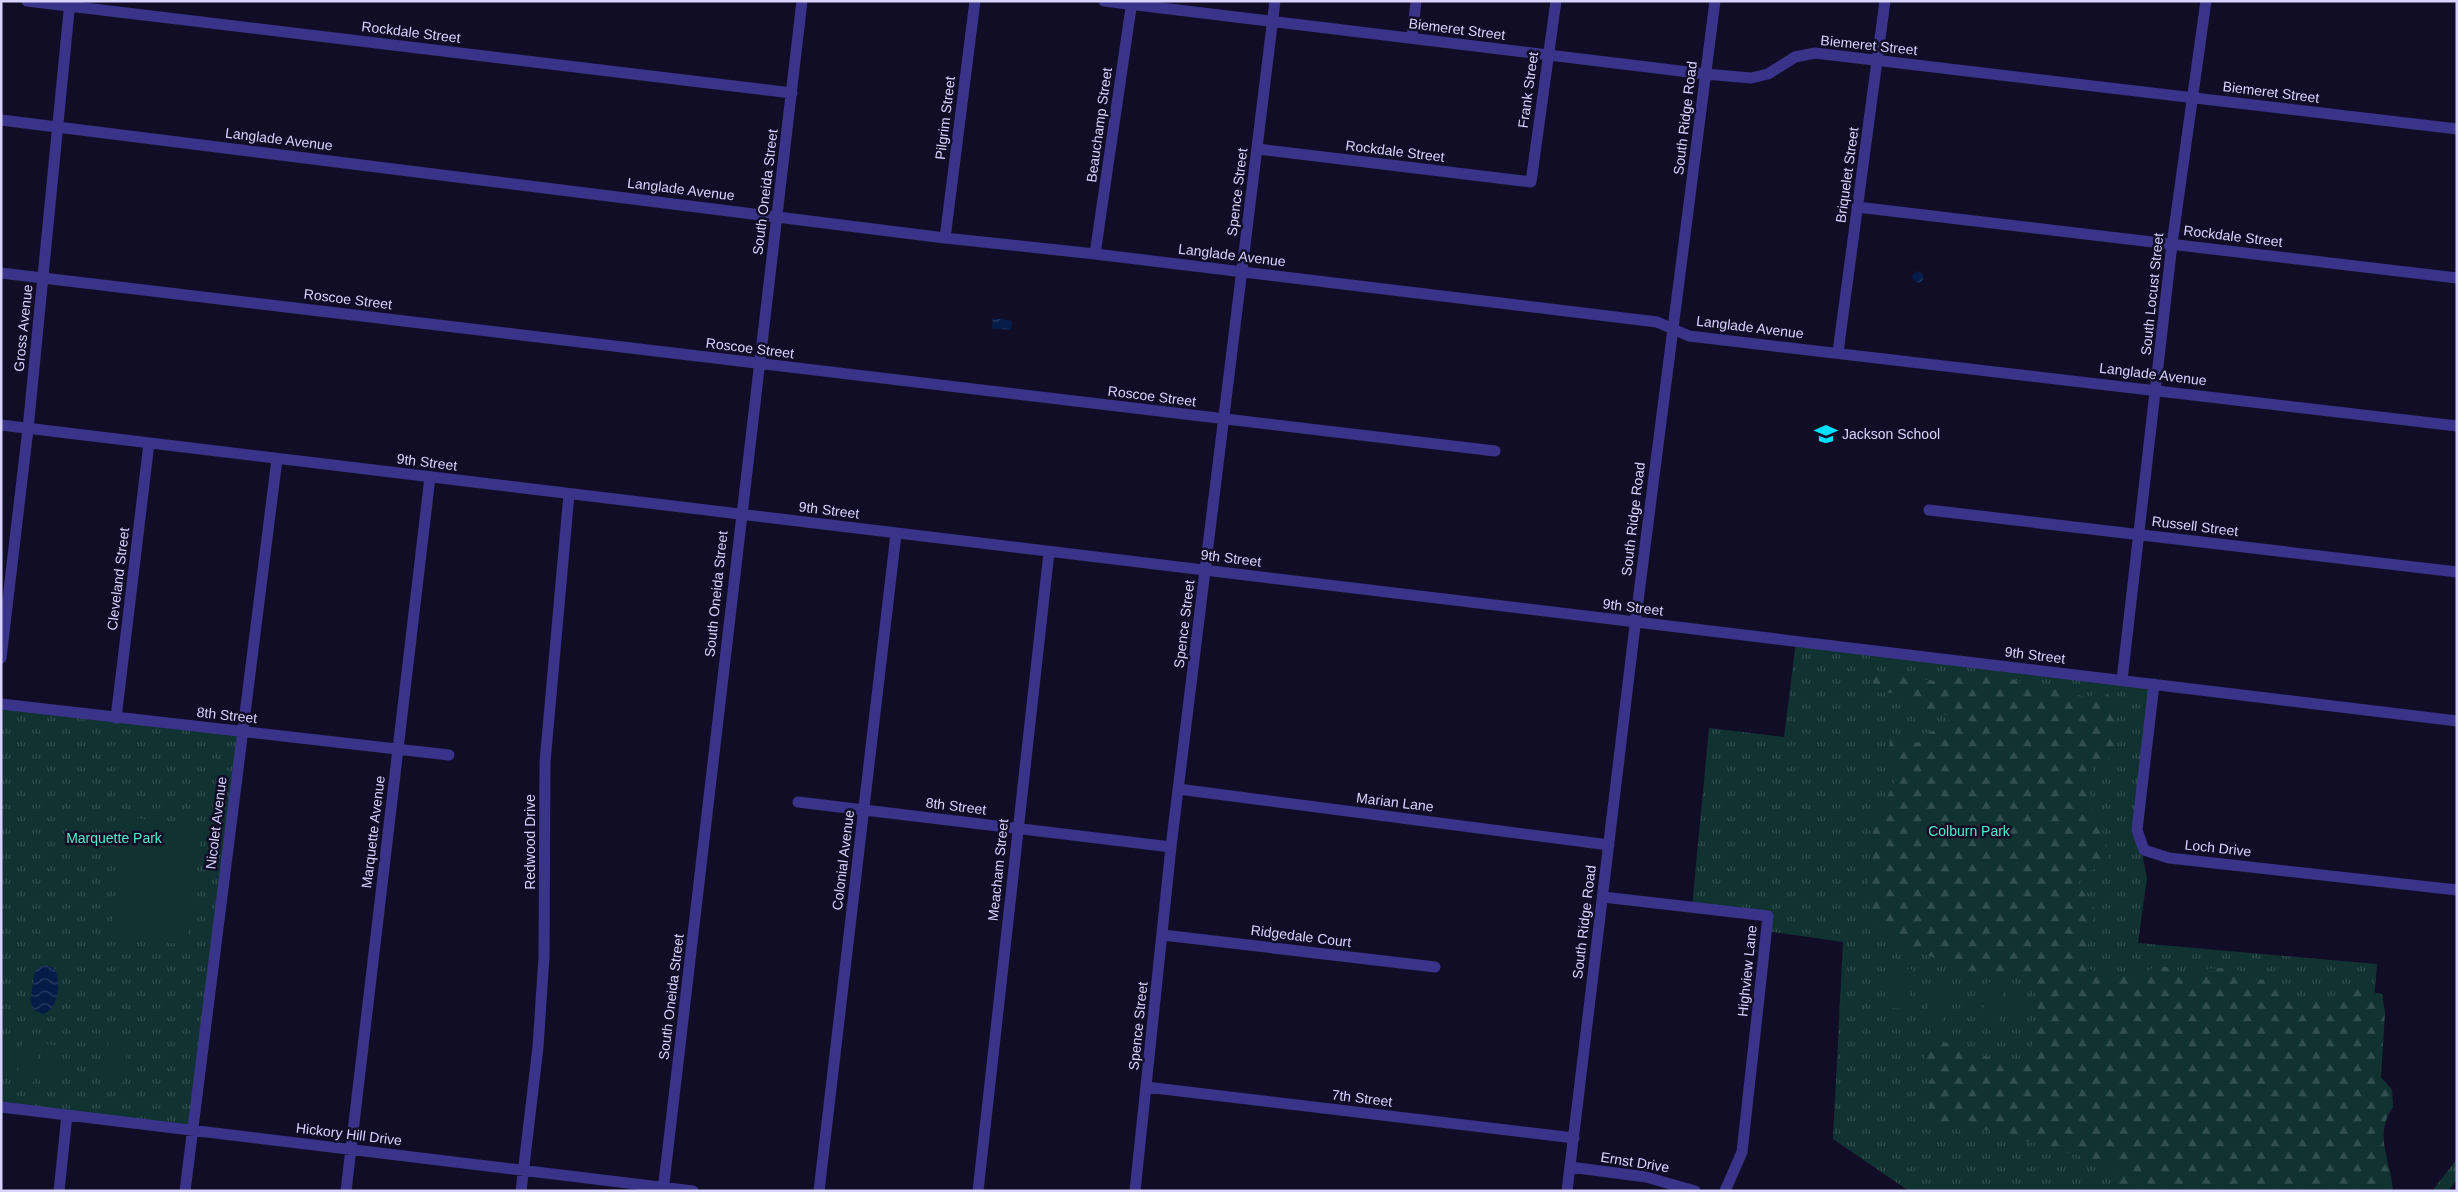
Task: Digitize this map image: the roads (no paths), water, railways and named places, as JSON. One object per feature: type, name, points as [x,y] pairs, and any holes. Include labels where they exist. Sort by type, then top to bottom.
[{"type":"street","name":"Rockdale Street","points":[[27,1],[69,4],[792,93]]},
{"type":"street","name":"South Oneida Street","points":[[664,1189],[740,515],[778,216],[802,1]]},
{"type":"street","name":"Pilgrim Street","points":[[945,238],[975,1]]},
{"type":"street","name":"Biemeret Street","points":[[1104,1],[1705,74],[1750,78],[1768,74],[1794,57],[1815,53],[2457,129]]},
{"type":"street","name":"Spence Street","points":[[1134,1191],[1163,936],[1171,846],[1274,1]]},
{"type":"street","points":[[1412,38],[1416,1]]},
{"type":"street","name":"Frank Street","points":[[1530,182],[1556,1]]},
{"type":"street","name":"South Ridge Road","points":[[1568,1191],[1635,622],[1715,1]]},
{"type":"street","name":"Briquelet Street","points":[[1838,352],[1885,1]]},
{"type":"street","name":"South Locust Street","points":[[2122,680],[2172,244],[2206,1]]},
{"type":"street","name":"Beauchamp Street","points":[[1095,254],[1132,3]]},
{"type":"street","name":"Gross Avenue","points":[[1,658],[28,428],[69,4]]},
{"type":"street","name":"Langlade Avenue","points":[[1,120],[945,238],[1095,254],[1658,322],[1689,336],[2457,426]]},
{"type":"street","name":"Rockdale Street","points":[[1257,149],[1530,182]]},
{"type":"street","name":"Rockdale Street","points":[[1857,206],[2457,278]]},
{"type":"street","name":"Roscoe Street","points":[[1,273],[1495,451]]},
{"type":"street","name":"9th Street","points":[[1,425],[2457,721]]},
{"type":"street","name":"Cleveland Street","points":[[116,718],[149,443]]},
{"type":"street","name":"Nicolet Avenue","points":[[185,1191],[277,459]]},
{"type":"street","name":"Marquette Avenue","points":[[346,1191],[430,477]]},
{"type":"street","name":"Redwood Drive","points":[[521,1191],[538,1047],[544,958],[545,762],[569,494]]},
{"type":"street","name":"Russell Street","points":[[1928,510],[2457,572]]},
{"type":"street","name":"Colonial Avenue","points":[[819,1191],[896,534]]},
{"type":"street","name":"Meacham Street","points":[[978,1191],[1049,552]]},
{"type":"street","name":"Loch Drive","points":[[2154,684],[2137,830],[2144,850],[2169,858],[2457,890]]},
{"type":"street","name":"8th Street","points":[[1,704],[450,755]]},
{"type":"street","name":"Marian Lane","points":[[1178,789],[1609,845]]},
{"type":"street","name":"8th Street","points":[[798,802],[1171,846]]},
{"type":"street","name":"Highview Lane","points":[[1602,897],[1768,916],[1742,1152],[1725,1191]]},
{"type":"street","name":"Ridgedale Court","points":[[1163,936],[1435,967]]},
{"type":"street","name":"7th Street","points":[[1146,1087],[1574,1138]]},
{"type":"street","name":"Hickory Hill Drive","points":[[1,1107],[352,1149],[523,1172],[693,1191]]},
{"type":"street","points":[[59,1191],[66,1115]]},
{"type":"street","name":"Ernst Drive","points":[[1570,1167],[1646,1177],[1695,1191]]},
{"type":"water","points":[[1918,271],[1924,277],[1918,283],[1912,277]]},
{"type":"water","points":[[993,318],[1012,321],[1011,330],[992,328]]},
{"type":"water","points":[[43,965],[53,967],[56,972],[58,986],[53,1007],[43,1014],[34,1010],[30,1001],[35,971]]},
{"type":"place","name":"Jackson School","points":[[1826,434]]},
{"type":"park label","name":"Colburn Park","points":[[1969,831]]},
{"type":"park label","name":"Marquette Park","points":[[114,838]]}]
